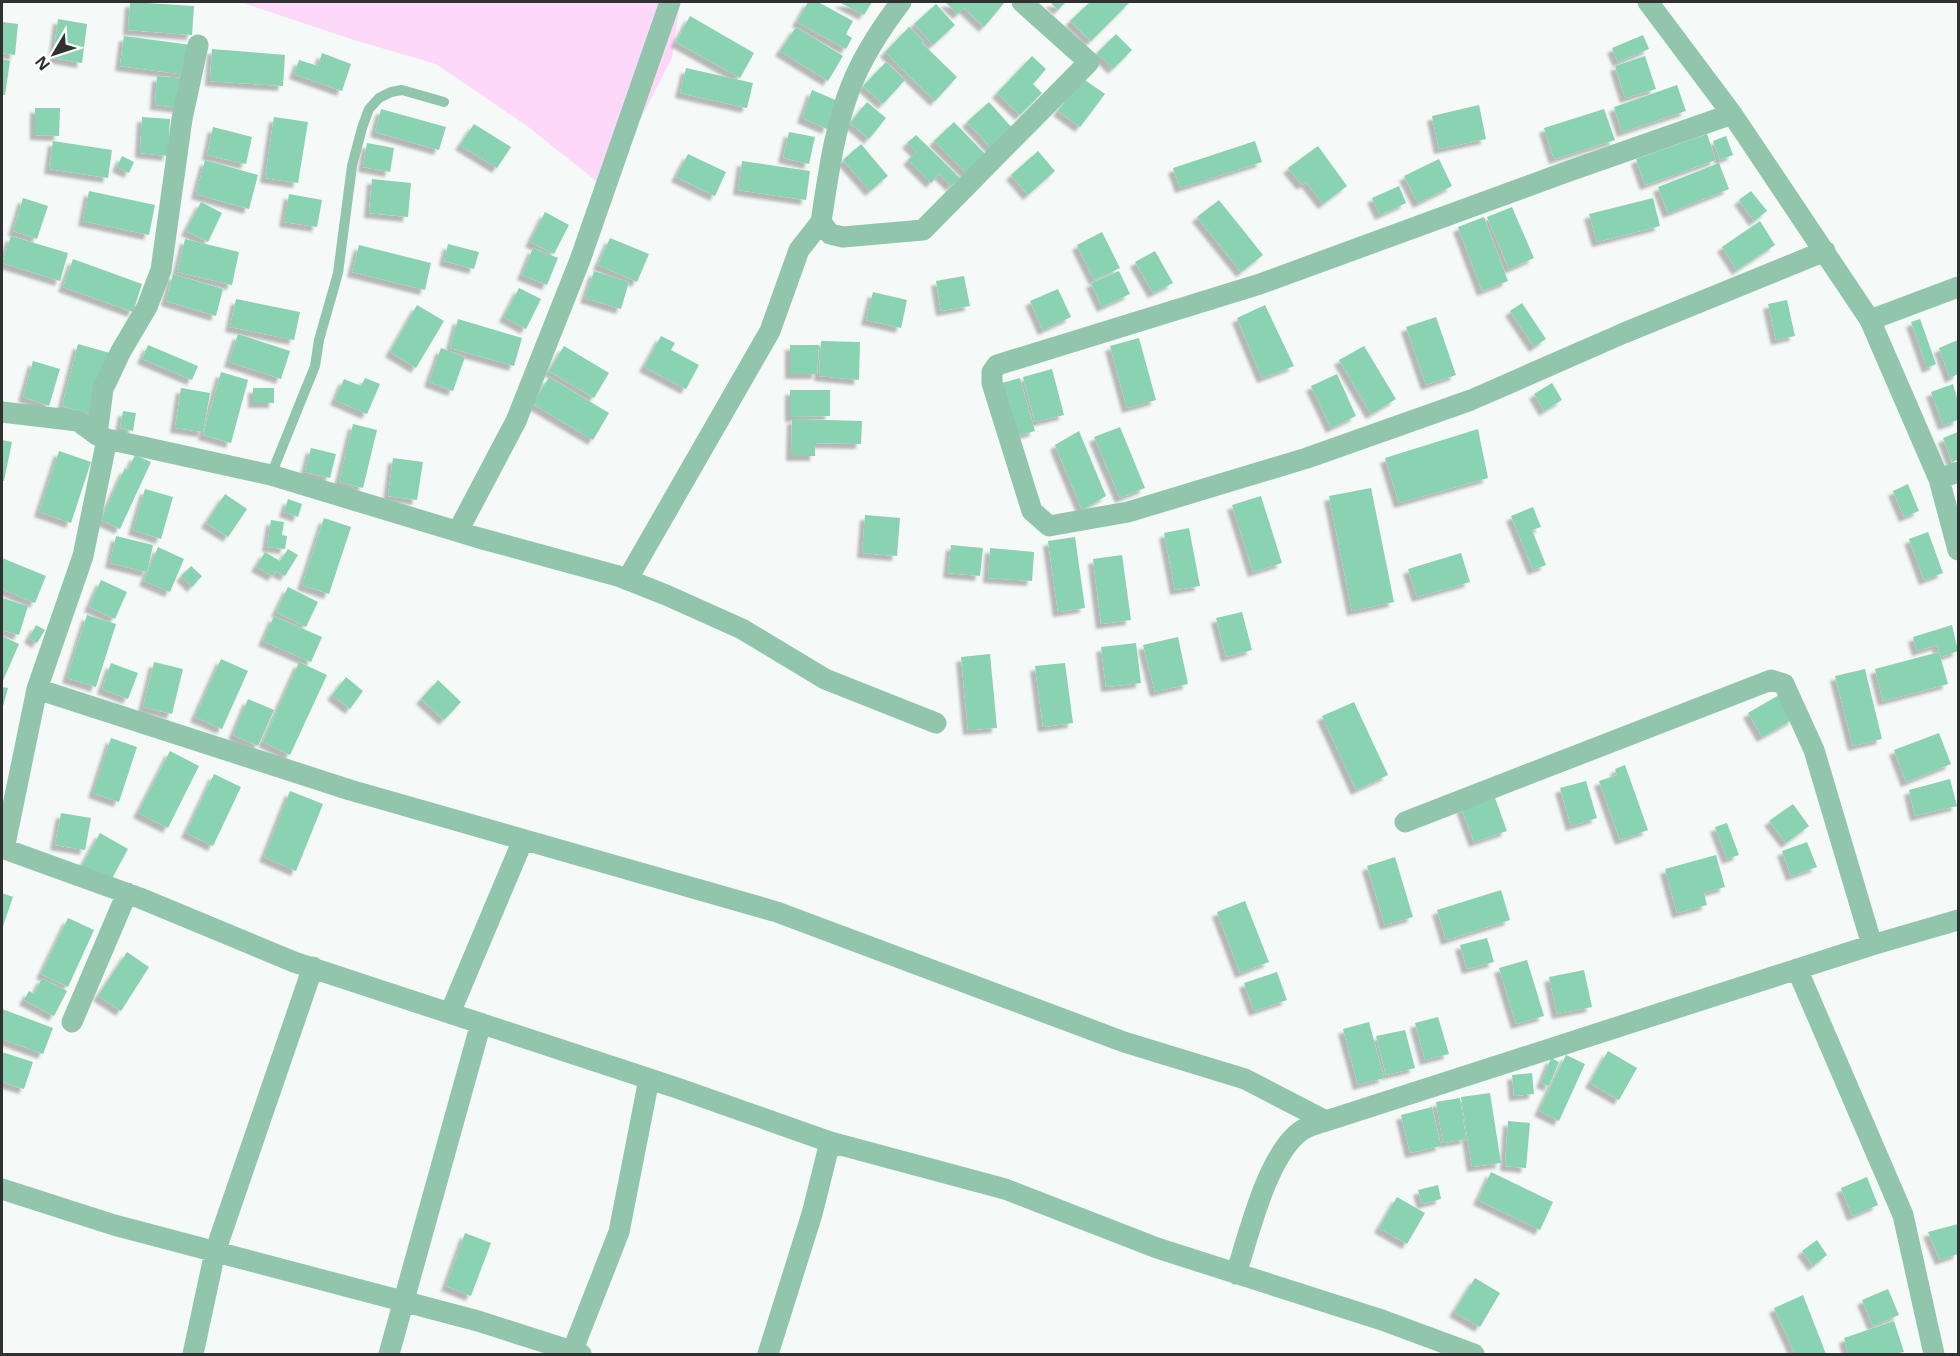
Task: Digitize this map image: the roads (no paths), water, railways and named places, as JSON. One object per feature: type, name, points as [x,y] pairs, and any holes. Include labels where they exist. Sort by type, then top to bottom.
[{"type":"street","points":[[458,531],[520,410],[580,260],[670,2]]},
{"type":"street","points":[[627,580],[770,332],[799,250],[821,222],[833,151],[851,86],[883,25],[901,2]]},
{"type":"street","points":[[821,222],[830,234],[843,237],[923,230],[1089,62],[1022,2]]},
{"type":"street","points":[[1648,2],[1732,114],[1870,320],[1939,479],[1959,550]]},
{"type":"street","points":[[198,45],[182,119],[161,270],[147,308],[121,351],[103,389],[102,437],[83,556],[37,689],[3,848],[127,893],[294,962],[313,966],[830,1142],[1005,1189],[1157,1248],[1382,1320],[1474,1354]]},
{"type":"street","points":[[1732,114],[1260,284],[997,365],[992,372],[992,383],[1032,511],[1049,526],[1128,512],[1307,458],[1472,400],[1624,333],[1825,251]]},
{"type":"street","points":[[1870,320],[1959,287]]},
{"type":"street","points":[[2,412],[78,421],[102,437],[272,475],[627,580],[742,629],[825,679],[936,723]]},
{"type":"street","points":[[1939,479],[1959,472]]},
{"type":"street","points":[[1405,822],[1771,680],[1779,682],[1784,684],[1814,750],[1872,945]]},
{"type":"street","points":[[37,689],[350,790],[777,912],[1124,1042],[1245,1079],[1326,1120]]},
{"type":"street","points":[[450,1013],[523,840]]},
{"type":"street","points":[[72,1022],[127,893]]},
{"type":"street","points":[[1236,1274],[1271,1170],[1282,1150],[1298,1132],[1326,1120],[1872,945],[1959,920]]},
{"type":"street","points":[[193,1354],[215,1252],[313,966]]},
{"type":"street","points":[[1797,969],[1903,1215],[1934,1354]]},
{"type":"street","points":[[389,1354],[481,1023]]},
{"type":"street","points":[[2,1189],[114,1225],[405,1301],[577,1353],[619,1232],[649,1079]]},
{"type":"street","points":[[768,1354],[812,1214],[830,1142]]},
{"type":"lane","points":[[272,475],[296,409],[308,387],[315,366],[319,340],[338,273],[352,166],[369,109],[379,98],[402,90],[444,102]]}]
